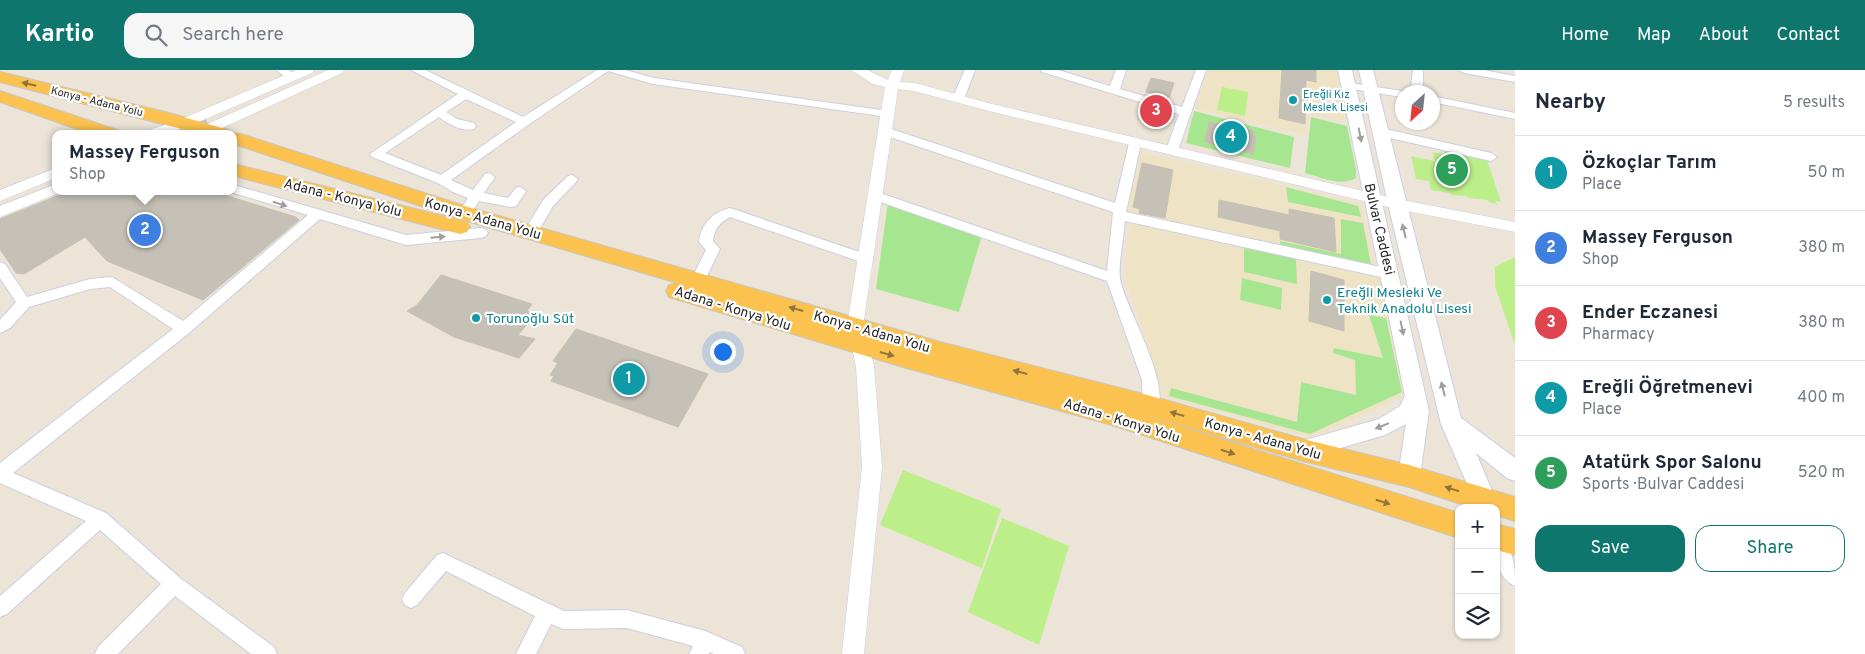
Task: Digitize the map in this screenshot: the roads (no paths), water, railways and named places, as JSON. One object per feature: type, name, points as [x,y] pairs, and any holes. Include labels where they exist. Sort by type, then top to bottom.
[{"type":"highway","name":"Konya - Adana Yolu","points":[[0,77],[209,130]]},
{"type":"highway","points":[[0,96],[90,130]]},
{"type":"highway","name":"Konya - Adana Yolu","points":[[237,138],[470,204],[498,220],[531,232],[698,280],[859,336],[940,351],[1150,406],[1303,450],[1409,476],[1485,504]]},
{"type":"highway","name":"Adana - Konya Yolu","points":[[237,171],[498,220],[1455,525]]},
{"type":"highway","points":[[1409,476],[1413,512]]},
{"type":"highway","name":"Konya - Adana Yolu","points":[[1500,506],[1515,509]]},
{"type":"highway","points":[[1500,538],[1515,542]]},
{"type":"main road","points":[[1366,70],[1397,204],[1452,424],[1485,504]]},
{"type":"main road","name":"Bulvar Caddesi","points":[[1348,78],[1372,198],[1419,411],[1409,476]]},
{"type":"main road","points":[[1303,450],[1385,426],[1408,412],[1416,395]]},
{"type":"main road","points":[[1452,424],[1515,471]]},
{"type":"street","points":[[214,130],[286,74],[308,70]]},
{"type":"street","points":[[215,130],[323,70]]},
{"type":"street","points":[[215,130],[247,110],[338,70]]},
{"type":"street","points":[[416,70],[524,122]]},
{"type":"street","points":[[442,180],[524,122],[604,70]]},
{"type":"street","points":[[614,70],[654,81],[887,122],[1119,212],[1390,274]]},
{"type":"street","points":[[857,70],[878,81],[895,78],[915,87],[958,99],[1135,143],[1172,150],[1397,204],[1515,227]]},
{"type":"street","points":[[958,99],[970,70]]},
{"type":"street","points":[[1046,70],[1186,112]]},
{"type":"street","points":[[1114,91],[1121,70]]},
{"type":"street","points":[[1172,150],[1200,70]]},
{"type":"street","points":[[1417,85],[1418,70]]},
{"type":"street","points":[[1464,70],[1515,79]]},
{"type":"street","points":[[853,654],[872,467],[859,336],[866,260],[895,78]]},
{"type":"street","points":[[1348,78],[1372,90],[1395,93]]},
{"type":"street","points":[[467,93],[376,154],[442,180],[470,204],[489,177]]},
{"type":"street","points":[[1440,101],[1515,116]]},
{"type":"street","points":[[218,130],[236,126],[237,121],[247,110]]},
{"type":"street","points":[[439,112],[452,122],[470,126]]},
{"type":"street","points":[[160,130],[167,127],[202,130]]},
{"type":"street","points":[[1381,132],[1491,157]]},
{"type":"street","points":[[1135,143],[1119,212],[1113,278],[1150,380],[1150,406]]},
{"type":"street","points":[[0,196],[52,176]]},
{"type":"street","points":[[531,232],[548,203],[572,179]]},
{"type":"street","points":[[0,204],[52,184]]},
{"type":"street","points":[[237,190],[316,215],[406,240],[498,220],[520,191]]},
{"type":"street","points":[[0,212],[52,191]]},
{"type":"street","points":[[876,196],[1113,278]]},
{"type":"street","points":[[698,280],[713,249],[706,242],[706,233],[719,216],[730,212],[866,260]]},
{"type":"street","points":[[267,654],[174,584],[100,519],[0,474],[184,329],[316,215]]},
{"type":"street","points":[[0,266],[24,303]]},
{"type":"street","points":[[0,327],[6,324],[24,303],[90,284],[112,282],[184,329]]},
{"type":"street","points":[[0,608],[100,519]]},
{"type":"street","points":[[1498,549],[1515,577]]},
{"type":"street","points":[[411,599],[443,561],[563,620],[627,619],[702,647],[735,654]]},
{"type":"street","points":[[105,654],[174,584]]},
{"type":"street","points":[[526,654],[547,612]]},
{"type":"tunnel","points":[[183,130],[210,119]]},
{"type":"place","name":"Ereğli Kız Meslek Lisesi","points":[[1293,100]]},
{"type":"place","name":"Ender Eczanesi","points":[[1156,111]]},
{"type":"place","name":"Ereğli Öğretmenevi","points":[[1231,137]]},
{"type":"place","name":"Atatürk Spor Salonu","points":[[1452,170]]},
{"type":"place","name":"Massey Ferguson","points":[[145,230]]},
{"type":"place","name":"Ereğli Mesleki Ve Teknik Anadolu Lisesi","points":[[1327,300]]},
{"type":"place","name":"Torunoğlu Süt","points":[[476,318]]},
{"type":"place","name":"Özkoçlar Tarım","points":[[629,379]]}]
